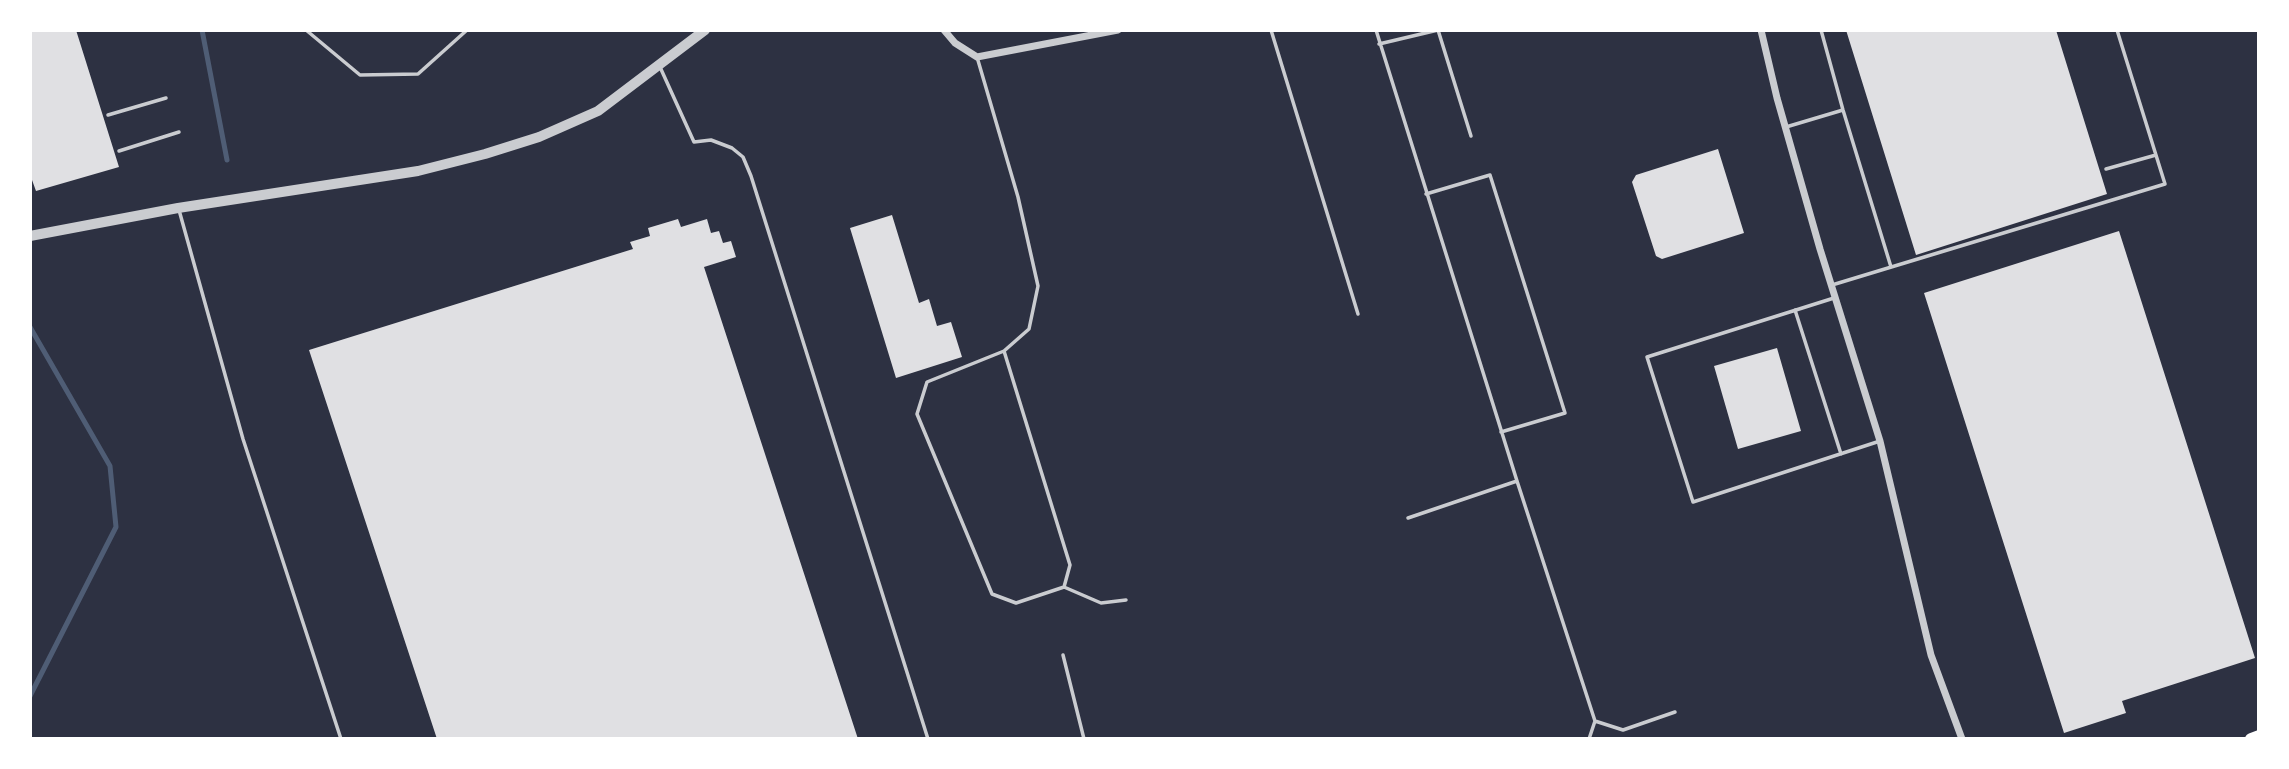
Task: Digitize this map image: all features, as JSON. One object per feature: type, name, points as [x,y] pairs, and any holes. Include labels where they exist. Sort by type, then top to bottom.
[{"type":"main road","points":[[2251,739],[2259,736]]},
{"type":"street","points":[[30,236],[178,208],[418,171],[539,137],[598,111],[705,30]]},
{"type":"street","points":[[944,30],[955,43],[977,57],[1118,30]]},
{"type":"street","points":[[1761,30],[1835,297],[1880,441],[1931,655],[1962,739]]},
{"type":"lane","points":[[306,30],[360,75],[418,74],[467,30]]},
{"type":"lane","points":[[1271,30],[1358,314]]},
{"type":"lane","points":[[1376,30],[1595,722],[1589,739]]},
{"type":"lane","points":[[1380,44],[1438,30],[1471,136]]},
{"type":"lane","points":[[1821,30],[1891,267]]},
{"type":"lane","points":[[1832,285],[2165,184],[2117,30]]},
{"type":"lane","points":[[977,57],[1018,197],[1038,286],[1029,329],[1004,351],[927,382],[918,414],[992,594],[1016,603],[1064,587],[1101,603],[1126,600]]},
{"type":"lane","points":[[660,65],[694,142],[711,140],[733,148],[743,157],[751,176],[928,739]]},
{"type":"lane","points":[[108,115],[166,98]]},
{"type":"lane","points":[[1786,127],[1843,110]]},
{"type":"lane","points":[[119,151],[179,132]]},
{"type":"lane","points":[[2106,169],[2156,155]]},
{"type":"lane","points":[[1426,194],[1490,174],[1499,201],[1565,413],[1502,432]]},
{"type":"lane","points":[[178,208],[243,439],[341,739]]},
{"type":"lane","points":[[1835,297],[1647,357],[1693,502],[1880,441]]},
{"type":"lane","points":[[1795,310],[1841,454]]},
{"type":"lane","points":[[1004,351],[1070,565],[1064,587]]},
{"type":"lane","points":[[1408,518],[1517,481]]},
{"type":"lane","points":[[1063,655],[1084,739]]},
{"type":"lane","points":[[1595,722],[1623,730],[1675,712]]},
{"type":"building","points":[[30,30],[76,30],[119,167],[36,191],[32,180],[30,181]]},
{"type":"building","points":[[1846,30],[2056,30],[2107,194],[1916,255]]},
{"type":"building","points":[[1718,149],[1744,233],[1662,259],[1656,256],[1632,182],[1636,175]]},
{"type":"building","points":[[892,215],[919,303],[929,299],[937,326],[951,322],[962,357],[896,378],[850,228]]},
{"type":"building","points":[[678,219],[681,227],[707,219],[711,233],[719,231],[723,243],[731,241],[736,257],[704,267],[858,739],[437,739],[309,350],[633,249],[630,242],[650,236],[648,228]]},
{"type":"building","points":[[2119,231],[2255,658],[2122,701],[2126,713],[2064,733],[1924,293]]},
{"type":"building","points":[[1777,348],[1801,431],[1738,449],[1714,366]]},
{"type":"waterway","points":[[202,30],[227,160]]},
{"type":"waterway","points":[[30,327],[110,466],[116,527],[30,696]]}]
